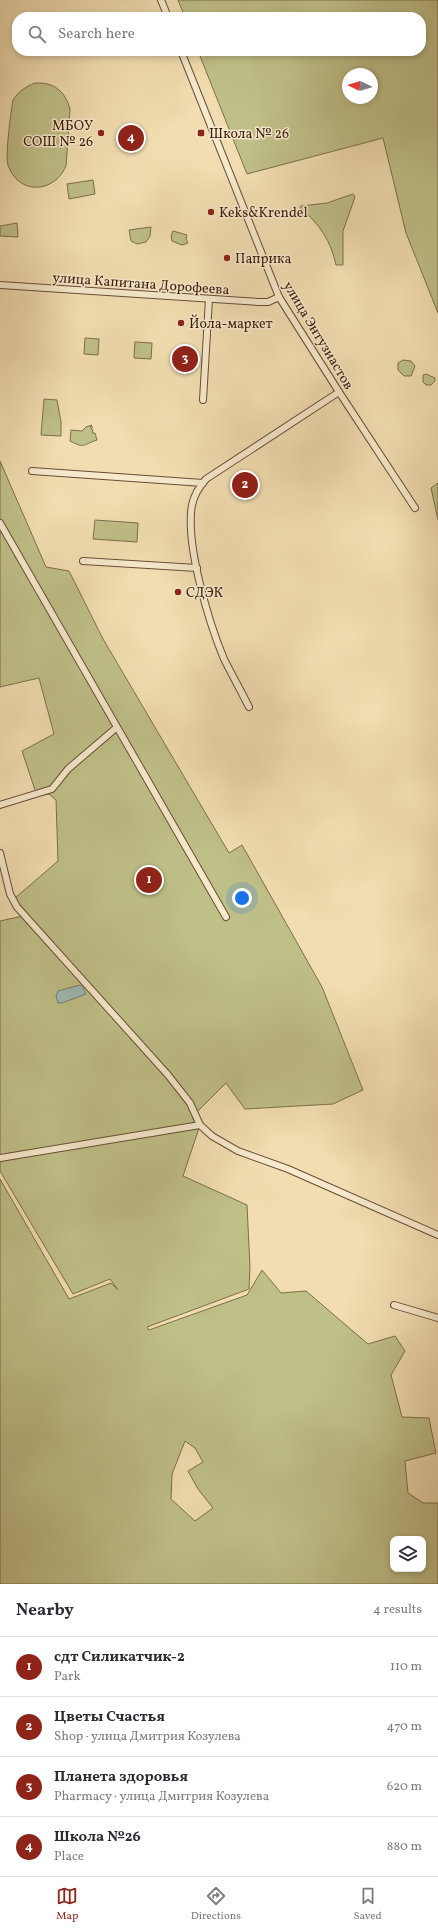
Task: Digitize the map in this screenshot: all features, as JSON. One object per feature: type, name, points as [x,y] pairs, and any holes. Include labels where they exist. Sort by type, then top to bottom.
[{"type":"street","points":[[161,0],[166,12]]},
{"type":"street","name":"улица Энтузиастов","points":[[183,56],[279,297],[338,392],[416,508]]},
{"type":"street","name":"улица Капитана Дорофеева","points":[[0,285],[268,302],[279,297]]},
{"type":"street","points":[[203,400],[209,299]]},
{"type":"street","points":[[249,707],[222,652],[210,620],[197,568],[191,517],[195,493],[203,483],[338,392]]},
{"type":"street","points":[[32,471],[203,483]]},
{"type":"street","points":[[0,523],[76,654],[116,728],[226,917]]},
{"type":"street","points":[[83,561],[197,568]]},
{"type":"street","points":[[0,805],[52,789],[68,769],[116,728]]},
{"type":"street","points":[[0,853],[10,894],[17,907],[168,1075],[190,1103],[200,1125],[212,1136],[238,1151],[288,1169],[438,1234]]},
{"type":"street","points":[[0,1158],[200,1125]]},
{"type":"street","points":[[394,1305],[438,1318]]},
{"type":"green space","points":[[178,0],[438,0],[438,313],[406,233],[383,138],[247,174],[200,56],[426,56],[426,12],[183,12]]},
{"type":"green space","points":[[35,83],[48,84],[58,89],[65,97],[70,109],[66,166],[53,182],[45,186],[36,187],[28,186],[20,182],[13,175],[7,160],[13,100],[22,90]]},
{"type":"green space","points":[[93,180],[95,194],[69,199],[67,184]]},
{"type":"green space","points":[[353,194],[355,197],[343,231],[343,265],[336,265],[331,248],[323,233],[313,220],[300,208],[301,206],[327,203]]},
{"type":"green space","points":[[17,223],[18,237],[0,236],[0,226]]},
{"type":"green space","points":[[151,227],[150,236],[146,242],[137,244],[131,241],[129,230]]},
{"type":"green space","points":[[173,231],[187,235],[186,239],[188,243],[182,245],[172,241],[171,236]]},
{"type":"green space","points":[[85,338],[99,339],[98,355],[84,354]]},
{"type":"green space","points":[[135,342],[152,343],[151,359],[134,358]]},
{"type":"green space","points":[[403,360],[411,361],[415,366],[411,376],[404,376],[398,370],[398,363]]},
{"type":"green space","points":[[426,374],[435,378],[435,381],[431,385],[426,385],[423,382],[423,375]]},
{"type":"green space","points":[[44,399],[57,400],[61,422],[61,436],[41,435]]},
{"type":"green space","points":[[92,425],[90,427],[93,427],[91,429],[93,430],[92,433],[95,433],[97,440],[81,446],[70,441],[71,430],[82,431],[86,427]]},
{"type":"green space","points":[[0,461],[46,567],[69,571],[103,639],[229,853],[242,845],[322,987],[363,1090],[333,1104],[245,1109],[226,1083],[192,1117],[199,1128],[183,1176],[247,1205],[250,1267],[249,1289],[147,1327],[149,1330],[247,1295],[262,1270],[281,1293],[306,1291],[368,1344],[395,1336],[405,1351],[391,1375],[402,1417],[429,1418],[436,1453],[405,1461],[408,1493],[423,1503],[438,1503],[438,1584],[0,1584],[0,1179],[69,1299],[111,1283],[118,1290],[110,1279],[73,1294],[0,1171],[0,921],[23,916],[15,898],[58,861],[56,800],[49,794],[37,796],[22,751],[54,734],[39,678],[0,687]],"holes":[[[185,1441],[195,1448],[203,1462],[188,1471],[198,1489],[213,1508],[195,1521],[171,1499],[172,1474]]]},
{"type":"green space","points":[[438,483],[438,520],[431,488]]},
{"type":"green space","points":[[95,520],[138,523],[137,542],[93,539]]},
{"type":"water","points":[[80,985],[86,994],[62,1003],[58,1003],[56,996],[58,991]]},
{"type":"place","name":"МБОУ СОШ № 26","points":[[101,133]]},
{"type":"place","name":"Школа № 26","points":[[201,133]]},
{"type":"place","name":"Школа №26","points":[[131,138]]},
{"type":"place","name":"Keks&Krendel","points":[[211,212]]},
{"type":"place","name":"Паприка","points":[[227,258]]},
{"type":"place","name":"Йола-маркет","points":[[181,323]]},
{"type":"place","name":"Планета здоровья","points":[[185,359]]},
{"type":"place","name":"Цветы Счастья","points":[[245,485]]},
{"type":"place","name":"СДЭК","points":[[178,592]]},
{"type":"place","name":"сдт Силикатчик-2","points":[[149,880]]}]
